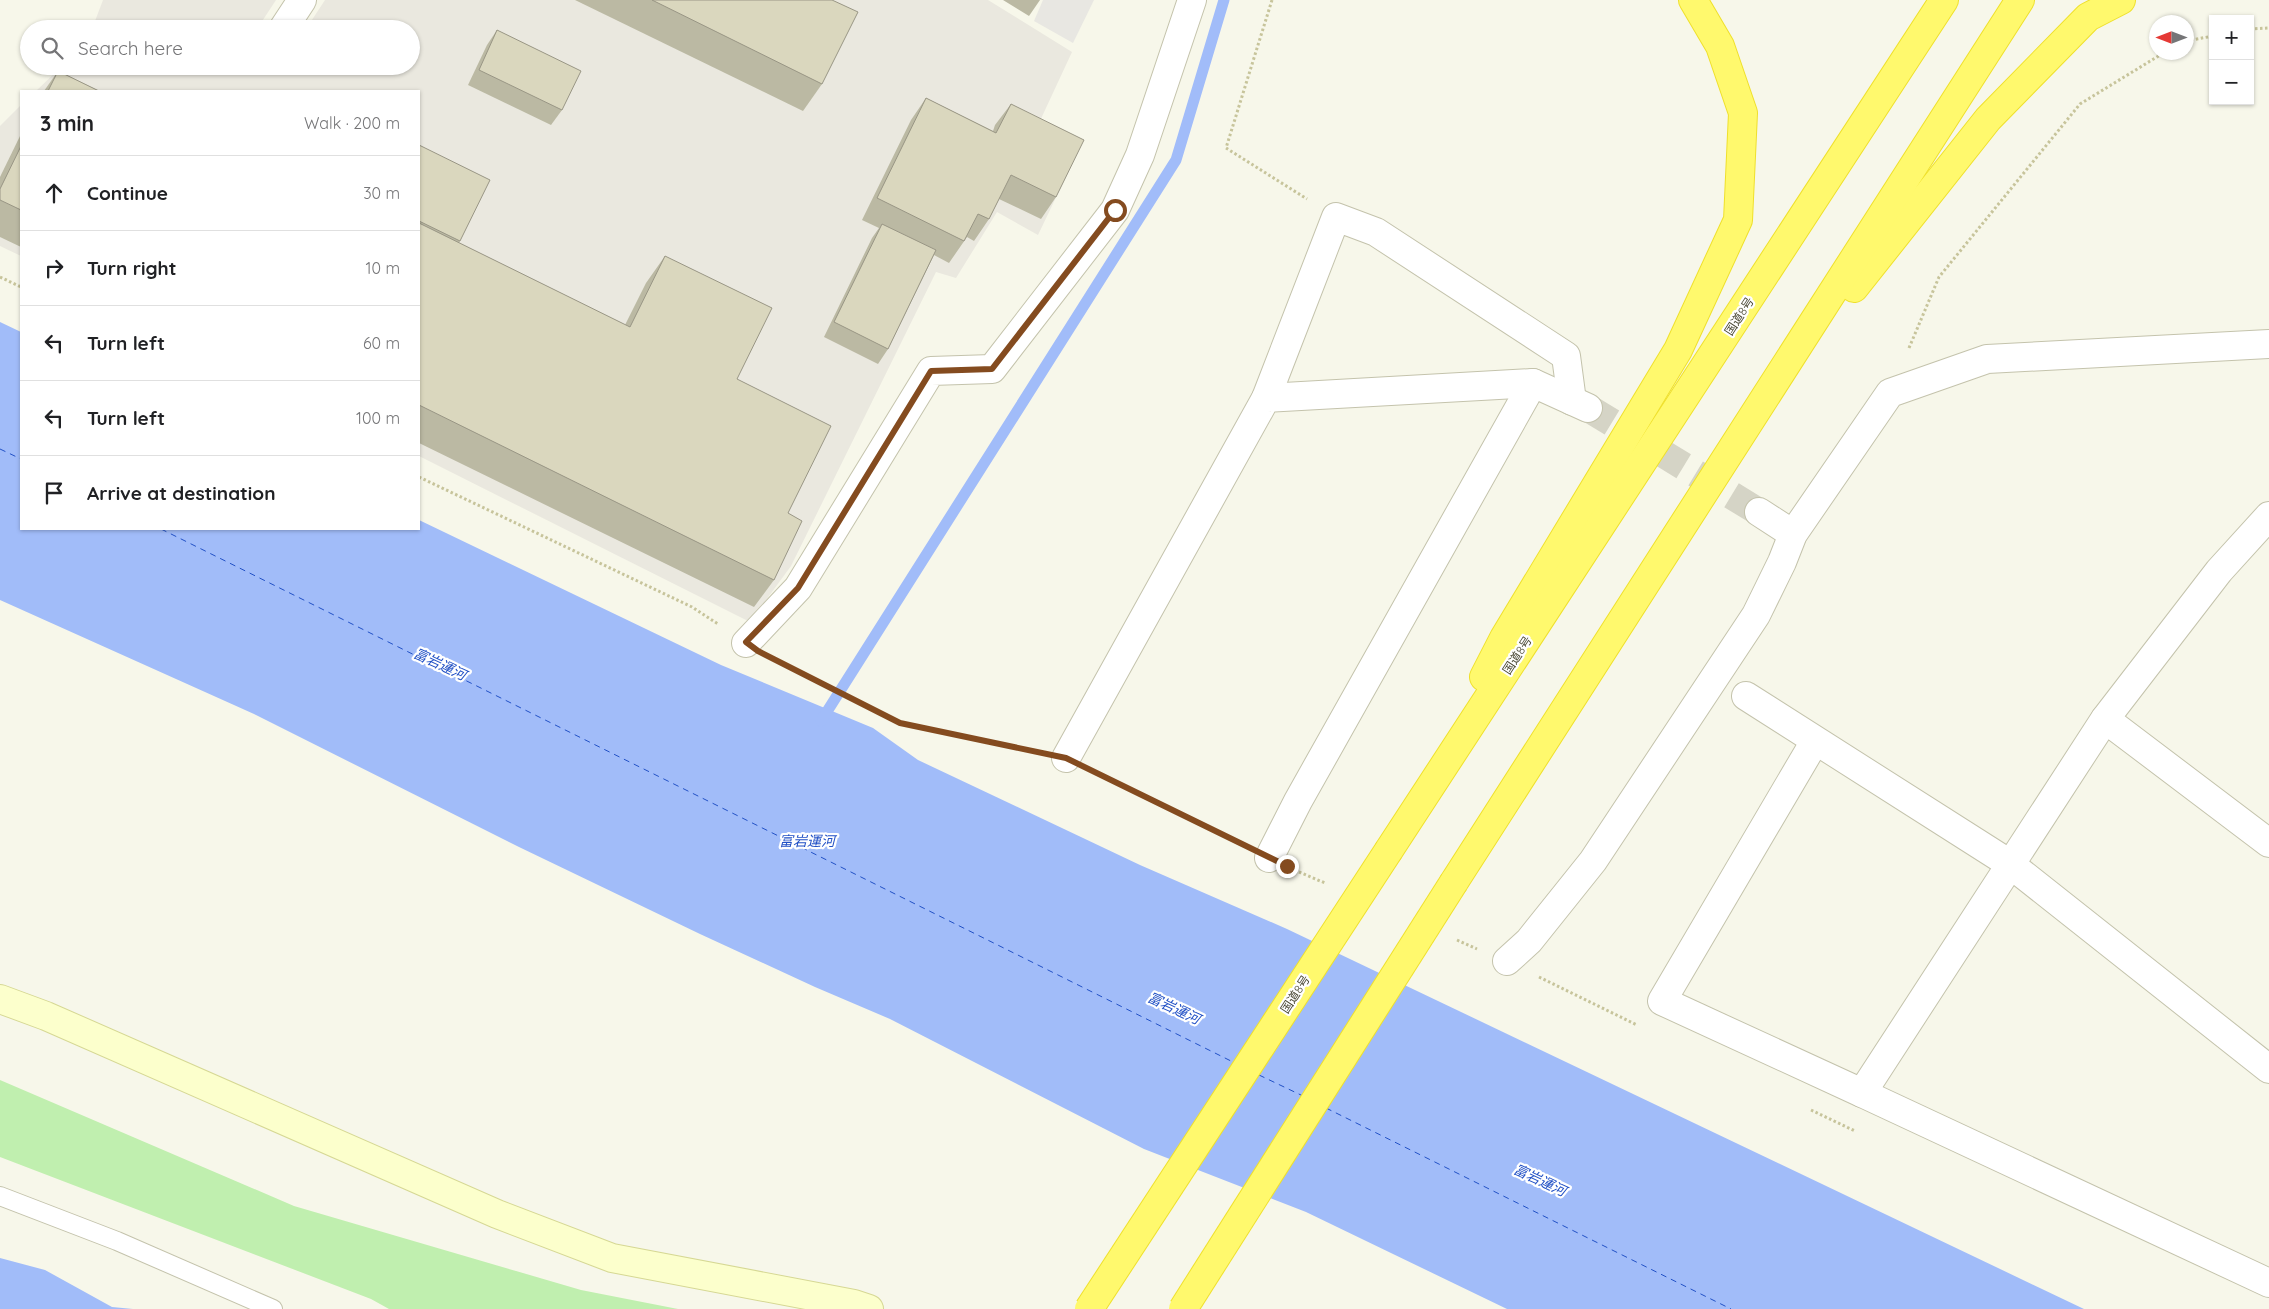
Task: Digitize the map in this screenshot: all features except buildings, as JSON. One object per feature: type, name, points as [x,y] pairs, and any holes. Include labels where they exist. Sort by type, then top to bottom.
[{"type":"highway","points":[[1423,798],[1504,638],[1678,350],[1738,220],[1743,113],[1720,46],[1693,0]]},
{"type":"highway","name":"国道8号","points":[[1089,1309],[1944,0]]},
{"type":"highway","points":[[1183,1309],[1454,882],[2020,0]]},
{"type":"highway","points":[[1758,408],[1988,119],[2088,16],[2121,0]]},
{"type":"street","points":[[289,20],[302,0]]},
{"type":"street","points":[[752,647],[798,588],[931,371],[992,369],[1115,210],[1140,155],[1192,0]]},
{"type":"street","points":[[1066,758],[1266,398],[1336,217],[1376,232],[1566,356],[1580,405],[1532,383],[1266,398]]},
{"type":"street","points":[[1506,961],[1529,941],[1598,853],[1756,615],[1782,562],[1793,534],[1890,393],[1987,359],[2269,344]]},
{"type":"street","points":[[1268,858],[1532,383]]},
{"type":"street","points":[[1760,512],[1793,534]]},
{"type":"street","points":[[1862,1093],[2105,719],[2218,571],[2269,516]]},
{"type":"street","points":[[1746,696],[1815,742],[2010,864],[2269,1069]]},
{"type":"street","points":[[2105,719],[2269,843]]},
{"type":"street","points":[[1815,742],[1662,1001],[2269,1283]]},
{"type":"street","points":[[0,999],[55,1020],[497,1214],[612,1258],[854,1304],[868,1309]]},
{"type":"lane","points":[[0,1196],[117,1241],[273,1309]]},
{"type":"path","points":[[1272,0],[1226,148],[1336,217]]},
{"type":"path","points":[[2254,29],[2269,28]]},
{"type":"path","points":[[2194,40],[2209,37]]},
{"type":"path","points":[[1890,393],[1939,277],[2080,104],[2152,60]]},
{"type":"path","points":[[0,277],[20,287]]},
{"type":"path","points":[[420,477],[692,608],[752,647],[900,723],[1066,758],[1268,858],[1332,886]]},
{"type":"path","points":[[1452,938],[1506,961],[1640,1027]]},
{"type":"path","points":[[1810,1110],[1864,1135]]},
{"type":"shaded area","points":[[103,0],[276,0],[263,20],[95,20]]},
{"type":"shaded area","points":[[325,0],[988,0],[1072,52],[1039,123],[1072,164],[1038,235],[997,212],[956,278],[936,272],[791,566],[750,622],[420,457],[420,90],[37,90],[53,75],[420,75],[420,20],[312,20]]},
{"type":"shaded area","points":[[1043,0],[1094,0],[1073,43],[1034,21]]},
{"type":"shaded area","points":[[20,106],[20,256],[0,246],[0,126]]},
{"type":"green space","points":[[0,1080],[294,1206],[581,1290],[678,1309],[389,1309],[371,1299],[0,1157]]},
{"type":"water","name":"富岩運河","points":[[0,322],[20,332],[20,530],[420,530],[420,520],[721,665],[873,728],[918,760],[1140,865],[1287,929],[2084,1309],[1507,1309],[1306,1212],[1144,1149],[890,1019],[700,934],[519,847],[254,714],[0,600]]},
{"type":"water","points":[[0,1258],[45,1270],[112,1307],[133,1309],[0,1309]]},
{"type":"waterway","points":[[821,721],[1176,160],[1224,0]]},
{"type":"ferry route","points":[[0,449],[20,459]]},
{"type":"ferry route","points":[[163,530],[1233,1062]]},
{"type":"ferry route","points":[[1259,1075],[1303,1096]]},
{"type":"ferry route","points":[[1326,1108],[1731,1309]]},
{"type":"tunnel","points":[[1588,408],[1759,512]]},
{"type":"route","points":[[1115,210],[992,369],[931,371],[798,588],[746,642],[758,651],[900,723],[1066,758],[1287,866]]}]
